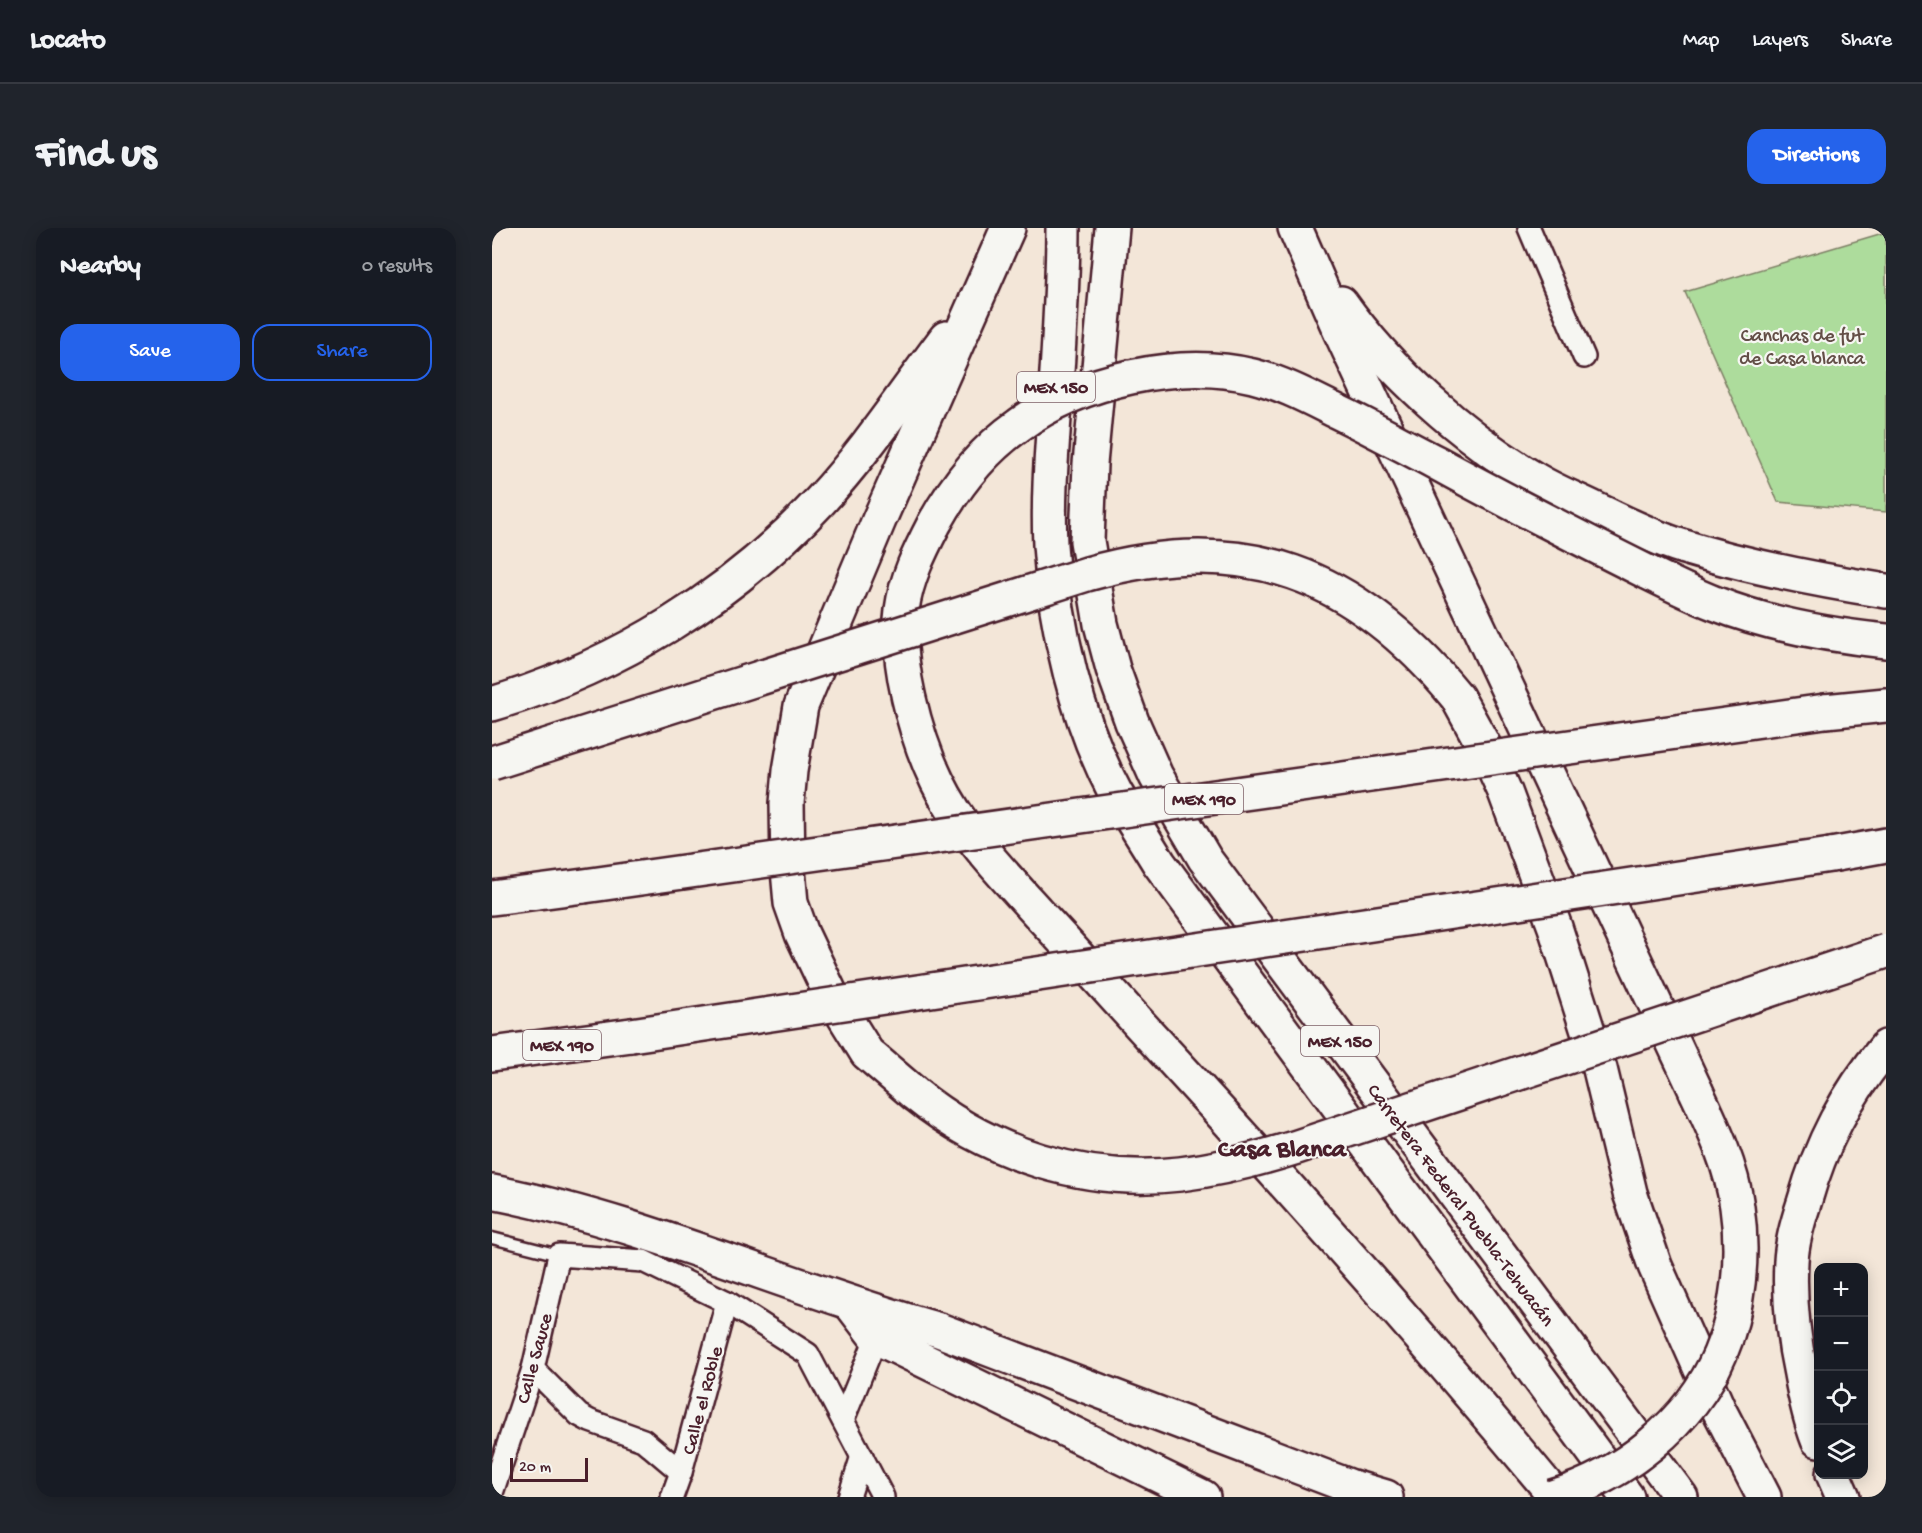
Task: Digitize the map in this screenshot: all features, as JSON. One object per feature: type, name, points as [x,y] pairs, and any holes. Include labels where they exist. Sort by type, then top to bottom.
[{"type":"main road","points":[[1008,228],[879,520],[801,706],[787,803],[791,903],[816,965],[837,1005],[867,1053],[915,1094],[959,1126],[985,1140],[1041,1161],[1076,1170],[1112,1175],[1146,1176],[1188,1173],[1229,1166],[1297,1147],[1886,951]]},
{"type":"main road","name":"Carretera Federal Puebla-Tehuacán","points":[[1063,228],[1063,275],[1050,473],[1050,545],[1060,621],[1071,676],[1091,736],[1116,793],[1173,882],[1628,1497]]},
{"type":"main road","name":"Carretera Federal Puebla-Tehuacán","points":[[1112,228],[1090,464],[1087,541],[1101,624],[1110,658],[1132,722],[1156,776],[1205,859],[1681,1497]]},
{"type":"main road","points":[[1301,242],[1343,307],[1410,382],[1478,441],[1536,481],[1640,530],[1680,546],[1773,570],[1886,591]]},
{"type":"main road","points":[[1301,242],[1696,1091],[1719,1145],[1737,1205],[1740,1258],[1733,1309],[1720,1354],[1692,1400],[1676,1420],[1641,1452],[1600,1477],[1552,1497]]},
{"type":"main road","points":[[492,704],[559,681],[636,644],[696,608],[753,566],[814,508],[853,462],[981,291]]},
{"type":"main road","points":[[1556,1497],[1462,1384],[1211,1102],[996,867],[956,817],[937,781],[917,731],[904,665],[902,612],[906,591],[919,555],[946,502],[977,463],[996,443],[1040,410],[1069,397],[1125,379],[1174,371],[1219,371],[1251,376],[1282,385],[1383,434],[1494,495],[1714,603],[1761,619],[1809,630],[1886,641]]},
{"type":"main road","points":[[492,763],[1118,565],[1179,556],[1244,560],[1310,578],[1340,592],[1374,614],[1432,667],[1457,697],[1485,748],[1505,792],[1555,927],[1597,1058],[1630,1193],[1654,1266],[1699,1367],[1764,1497]]},
{"type":"main road","name":"MEX 190","points":[[492,898],[1825,711],[1886,705]]},
{"type":"main road","name":"MEX 190","points":[[492,1054],[1832,855],[1886,845]]},
{"type":"main road","points":[[1814,1426],[1797,1359],[1792,1314],[1791,1258],[1798,1222],[1822,1148],[1848,1097],[1886,1047]]},
{"type":"main road","points":[[492,1192],[566,1208],[613,1222],[850,1303],[881,1326],[1203,1497]]},
{"type":"main road","points":[[881,1326],[939,1330],[1349,1486],[1386,1497]]},
{"type":"main road","points":[[1835,1479],[1843,1497]]},
{"type":"street","points":[[1529,228],[1584,357]]},
{"type":"street","points":[[559,1255],[643,1261],[728,1302],[808,1354],[883,1497]]},
{"type":"street","name":"Calle Sauce","points":[[492,1493],[533,1369],[559,1255]]},
{"type":"street","name":"Calle el Roble","points":[[672,1497],[728,1302]]},
{"type":"street","points":[[843,1420],[881,1326]]},
{"type":"street","points":[[533,1369],[579,1415],[643,1440],[681,1472]]},
{"type":"street","points":[[849,1497],[862,1456]]},
{"type":"lane","points":[[492,1238],[559,1255]]},
{"type":"green space","name":"Canchas de fut de Casa blanca","points":[[1886,232],[1886,512],[1778,502],[1685,292]]},
{"type":"district","name":"Casa Blanca","points":[[1282,1147]]}]
